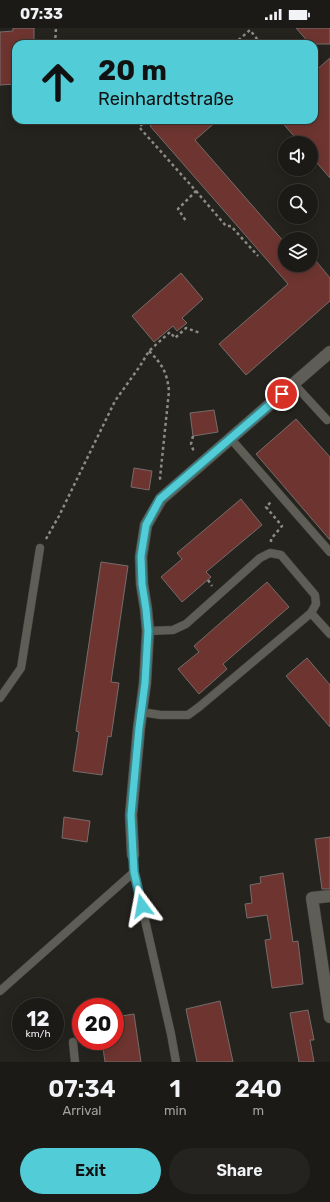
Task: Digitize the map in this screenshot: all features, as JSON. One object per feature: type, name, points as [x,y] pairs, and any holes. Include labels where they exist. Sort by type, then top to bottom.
[{"type":"street","points":[[134,855],[131,815],[145,683],[148,631],[142,584],[141,556],[146,525],[160,499],[330,352]]},
{"type":"street","points":[[330,896],[312,898],[330,1017]]},
{"type":"lane","points":[[294,384],[327,420]]},
{"type":"lane","points":[[231,439],[330,552]]},
{"type":"lane","points":[[0,698],[21,668],[40,548]]},
{"type":"lane","points":[[141,712],[161,715],[188,715],[199,708],[311,613],[316,604],[315,595],[281,556],[270,553],[260,558],[186,624],[173,630],[148,631]]},
{"type":"lane","points":[[311,613],[330,634]]},
{"type":"lane","points":[[134,855],[134,872],[176,1062]]},
{"type":"lane","points":[[0,990],[134,872]]},
{"type":"lane","points":[[74,1050],[75,1062]]},
{"type":"path","points":[[55,40],[56,28]]},
{"type":"path","points":[[239,40],[250,30],[259,40]]},
{"type":"path","points":[[142,124],[139,127],[226,226],[231,226],[258,256]]},
{"type":"path","points":[[186,221],[178,209],[196,192]]},
{"type":"path","points":[[40,548],[59,516],[115,401],[149,351],[170,332],[176,338],[186,328],[200,333]]},
{"type":"path","points":[[149,351],[160,363],[168,381],[169,390],[160,478],[165,495]]},
{"type":"path","points":[[270,553],[271,539],[282,526],[266,507],[271,502],[275,506]]},
{"type":"building","points":[[13,28],[34,28],[34,40],[12,40],[12,84],[0,85],[0,32],[13,31]]},
{"type":"building","points":[[296,28],[330,28],[330,44],[318,44],[318,40],[306,40]]},
{"type":"building","points":[[330,58],[330,178],[318,164],[318,136],[294,136],[283,124],[318,124],[318,68]]},
{"type":"building","points":[[152,124],[213,124],[195,140],[278,235],[278,272],[318,272],[318,263],[330,278],[330,301],[246,375],[219,344],[288,284],[150,126]]},
{"type":"building","points":[[181,273],[203,299],[182,318],[187,323],[177,331],[173,326],[154,342],[132,316]]},
{"type":"building","points":[[214,410],[218,432],[193,436],[190,413]]},
{"type":"building","points":[[296,419],[330,457],[330,540],[256,454]]},
{"type":"building","points":[[134,468],[152,471],[149,490],[131,487]]},
{"type":"building","points":[[241,499],[262,525],[206,572],[211,577],[182,602],[161,577],[182,559],[177,553]]},
{"type":"building","points":[[101,562],[128,566],[111,682],[119,683],[111,737],[108,736],[102,775],[73,771],[79,732],[76,731]]},
{"type":"building","points":[[267,582],[289,607],[223,664],[227,669],[199,694],[178,669],[199,652],[194,646]]},
{"type":"building","points":[[307,658],[330,685],[330,727],[286,676]]},
{"type":"building","points":[[64,817],[90,821],[87,842],[62,838]]},
{"type":"building","points":[[330,837],[330,889],[322,889],[315,839]]},
{"type":"building","points":[[283,873],[293,942],[298,941],[303,984],[272,988],[265,940],[271,939],[267,915],[247,918],[245,904],[252,903],[250,885],[261,883],[260,877]]},
{"type":"building","points":[[220,1001],[233,1062],[197,1062],[186,1009]]},
{"type":"building","points":[[308,1010],[314,1040],[310,1040],[314,1062],[299,1062],[290,1013]]},
{"type":"building","points":[[134,1014],[141,1062],[105,1062],[103,1050],[124,1050],[124,1016]]},
{"type":"route","points":[[142,906],[134,872],[131,815],[139,728],[145,683],[148,631],[142,584],[141,556],[146,525],[160,499],[282,394]]}]
